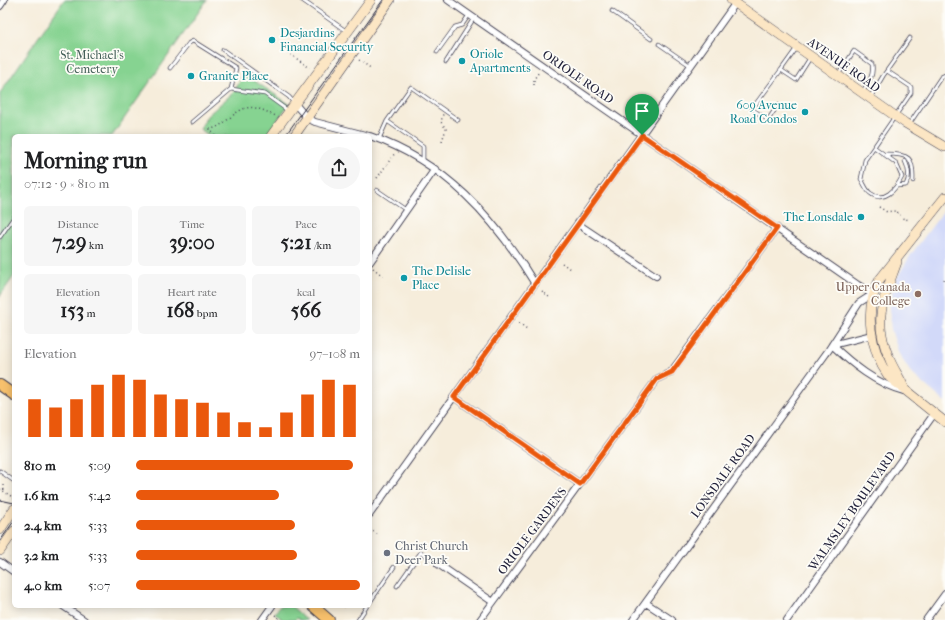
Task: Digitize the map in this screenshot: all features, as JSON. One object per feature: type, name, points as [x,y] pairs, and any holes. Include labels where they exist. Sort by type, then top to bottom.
[{"type":"main road","points":[[272,134],[371,0]]},
{"type":"main road","points":[[295,134],[390,0]]},
{"type":"main road","name":"AVENUE ROAD","points":[[734,1],[909,125],[945,147]]},
{"type":"main road","points":[[945,197],[899,257],[880,279],[873,294],[870,317],[876,353],[889,377],[945,422]]},
{"type":"main road","points":[[880,317],[884,293],[899,257]]},
{"type":"main road","points":[[873,294],[879,298],[882,336],[890,360],[901,378],[905,391]]},
{"type":"main road","points":[[0,385],[12,394]]},
{"type":"main road","points":[[0,530],[12,512]]},
{"type":"main road","points":[[0,551],[12,533]]},
{"type":"main road","points":[[315,608],[329,620]]},
{"type":"street","points":[[0,6],[4,0]]},
{"type":"street","name":"ORIOLE ROAD","points":[[448,0],[873,294]]},
{"type":"street","points":[[372,511],[691,66],[734,1]]},
{"type":"street","points":[[292,108],[307,118],[321,124],[359,134]]},
{"type":"street","points":[[372,137],[422,160],[471,199],[493,222],[512,247],[535,284]]},
{"type":"street","points":[[372,265],[406,210],[435,169]]},
{"type":"street","points":[[578,224],[656,276]]},
{"type":"street","name":"ORIOLE GARDENS","points":[[480,620],[657,379],[672,372],[777,228]]},
{"type":"street","name":"LONSDALE ROAD","points":[[633,620],[832,345],[859,303],[873,294]]},
{"type":"street","points":[[832,345],[872,335]]},
{"type":"street","points":[[832,345],[857,366],[891,388],[905,391]]},
{"type":"street","points":[[454,397],[580,484]]},
{"type":"street","name":"WALMSLEY BOULEVARD","points":[[787,620],[934,414]]},
{"type":"street","points":[[0,562],[12,571]]},
{"type":"street","points":[[438,564],[492,602]]},
{"type":"street","points":[[926,620],[945,594]]},
{"type":"street","points":[[646,603],[672,620]]},
{"type":"street","points":[[66,608],[84,620]]},
{"type":"street","points":[[262,620],[271,608]]},
{"type":"lane","points":[[303,0],[348,32]]},
{"type":"lane","points":[[612,11],[651,38]]},
{"type":"lane","points":[[436,52],[454,27],[462,25],[472,17]]},
{"type":"lane","points":[[446,62],[472,17]]},
{"type":"lane","points":[[870,98],[887,70],[910,38]]},
{"type":"lane","points":[[170,68],[193,41],[236,68],[231,89],[192,122]]},
{"type":"lane","points":[[659,44],[691,66]]},
{"type":"lane","points":[[778,105],[768,120],[752,109],[797,47]]},
{"type":"lane","points":[[223,50],[289,97],[292,108]]},
{"type":"lane","points":[[838,75],[854,51],[870,62],[872,64],[873,71],[869,82],[862,92]]},
{"type":"lane","points":[[781,70],[796,80],[811,57]]},
{"type":"lane","points":[[874,147],[886,154],[896,163],[902,177],[897,186],[888,195],[878,197],[869,192],[861,179],[865,160],[911,93],[911,87],[887,70]]},
{"type":"lane","points":[[909,125],[941,77],[945,75]]},
{"type":"lane","points":[[379,140],[387,121],[411,87],[458,120]]},
{"type":"lane","points":[[231,89],[265,94],[292,108]]},
{"type":"lane","points":[[387,121],[423,146],[422,160]]},
{"type":"lane","points":[[886,154],[904,154],[909,158],[912,165],[913,181]]},
{"type":"lane","points":[[897,186],[906,185],[909,180],[908,169],[905,161]]},
{"type":"lane","points":[[377,190],[406,210]]},
{"type":"lane","points":[[0,237],[12,220]]},
{"type":"lane","points":[[0,471],[12,480]]},
{"type":"lane","points":[[397,586],[421,552],[438,564]]},
{"type":"lane","points":[[372,599],[394,567]]},
{"type":"lane","points":[[358,620],[366,608]]},
{"type":"path","points":[[287,52],[310,68]]},
{"type":"path","points":[[355,58],[372,69]]},
{"type":"path","points":[[534,85],[534,79],[540,70]]},
{"type":"path","points":[[214,134],[210,129],[217,128],[238,110],[254,107],[276,116]]},
{"type":"path","points":[[445,111],[441,117],[441,122],[446,130]]},
{"type":"path","points":[[442,141],[446,130]]},
{"type":"path","points":[[378,178],[395,153]]},
{"type":"path","points":[[879,207],[887,212],[897,212],[902,218],[909,220]]},
{"type":"path","points":[[562,263],[570,268]]},
{"type":"path","points":[[372,265],[383,276]]},
{"type":"path","points":[[542,292],[549,297]]},
{"type":"path","points":[[519,323],[527,329]]},
{"type":"path","points":[[3,485],[4,491]]},
{"type":"path","points":[[0,489],[12,497]]},
{"type":"path","points":[[372,530],[377,534]]},
{"type":"path","points":[[274,613],[281,620]]},
{"type":"shaded area","name":"Upper Canada College","points":[[945,209],[945,402],[911,373],[899,354],[891,329],[889,307],[895,281],[910,256]]},
{"type":"green space","name":"St. Michael's Cemetery","points":[[64,0],[207,0],[113,134],[12,134],[12,279],[0,296],[0,93]]},
{"type":"green space","points":[[244,74],[289,104],[267,134],[207,134],[200,129],[207,116],[234,92]]},
{"type":"green space","points":[[279,608],[293,608],[307,620],[300,620],[297,618],[295,620],[283,620],[275,613]]},
{"type":"tram line","points":[[286,134],[383,0]]},
{"type":"tram line","points":[[0,500],[12,503]]},
{"type":"tram line","points":[[0,541],[12,524]]},
{"type":"place","name":"Desjardins Financial Security","points":[[272,40]]},
{"type":"place","name":"Oriole Apartments","points":[[462,61]]},
{"type":"place","name":"Granite Place","points":[[191,76]]},
{"type":"place","name":"609 Avenue Road Condos","points":[[805,112]]},
{"type":"place","name":"The Lonsdale","points":[[861,217]]},
{"type":"place","name":"The Delisle Place","points":[[404,278]]},
{"type":"place","name":"Upper Canada College","points":[[918,294]]},
{"type":"place","name":"Christ Church Deer Park","points":[[387,553]]},
{"type":"route","points":[[642,135],[777,228],[672,372],[657,379],[580,484],[454,397],[642,135]]}]
